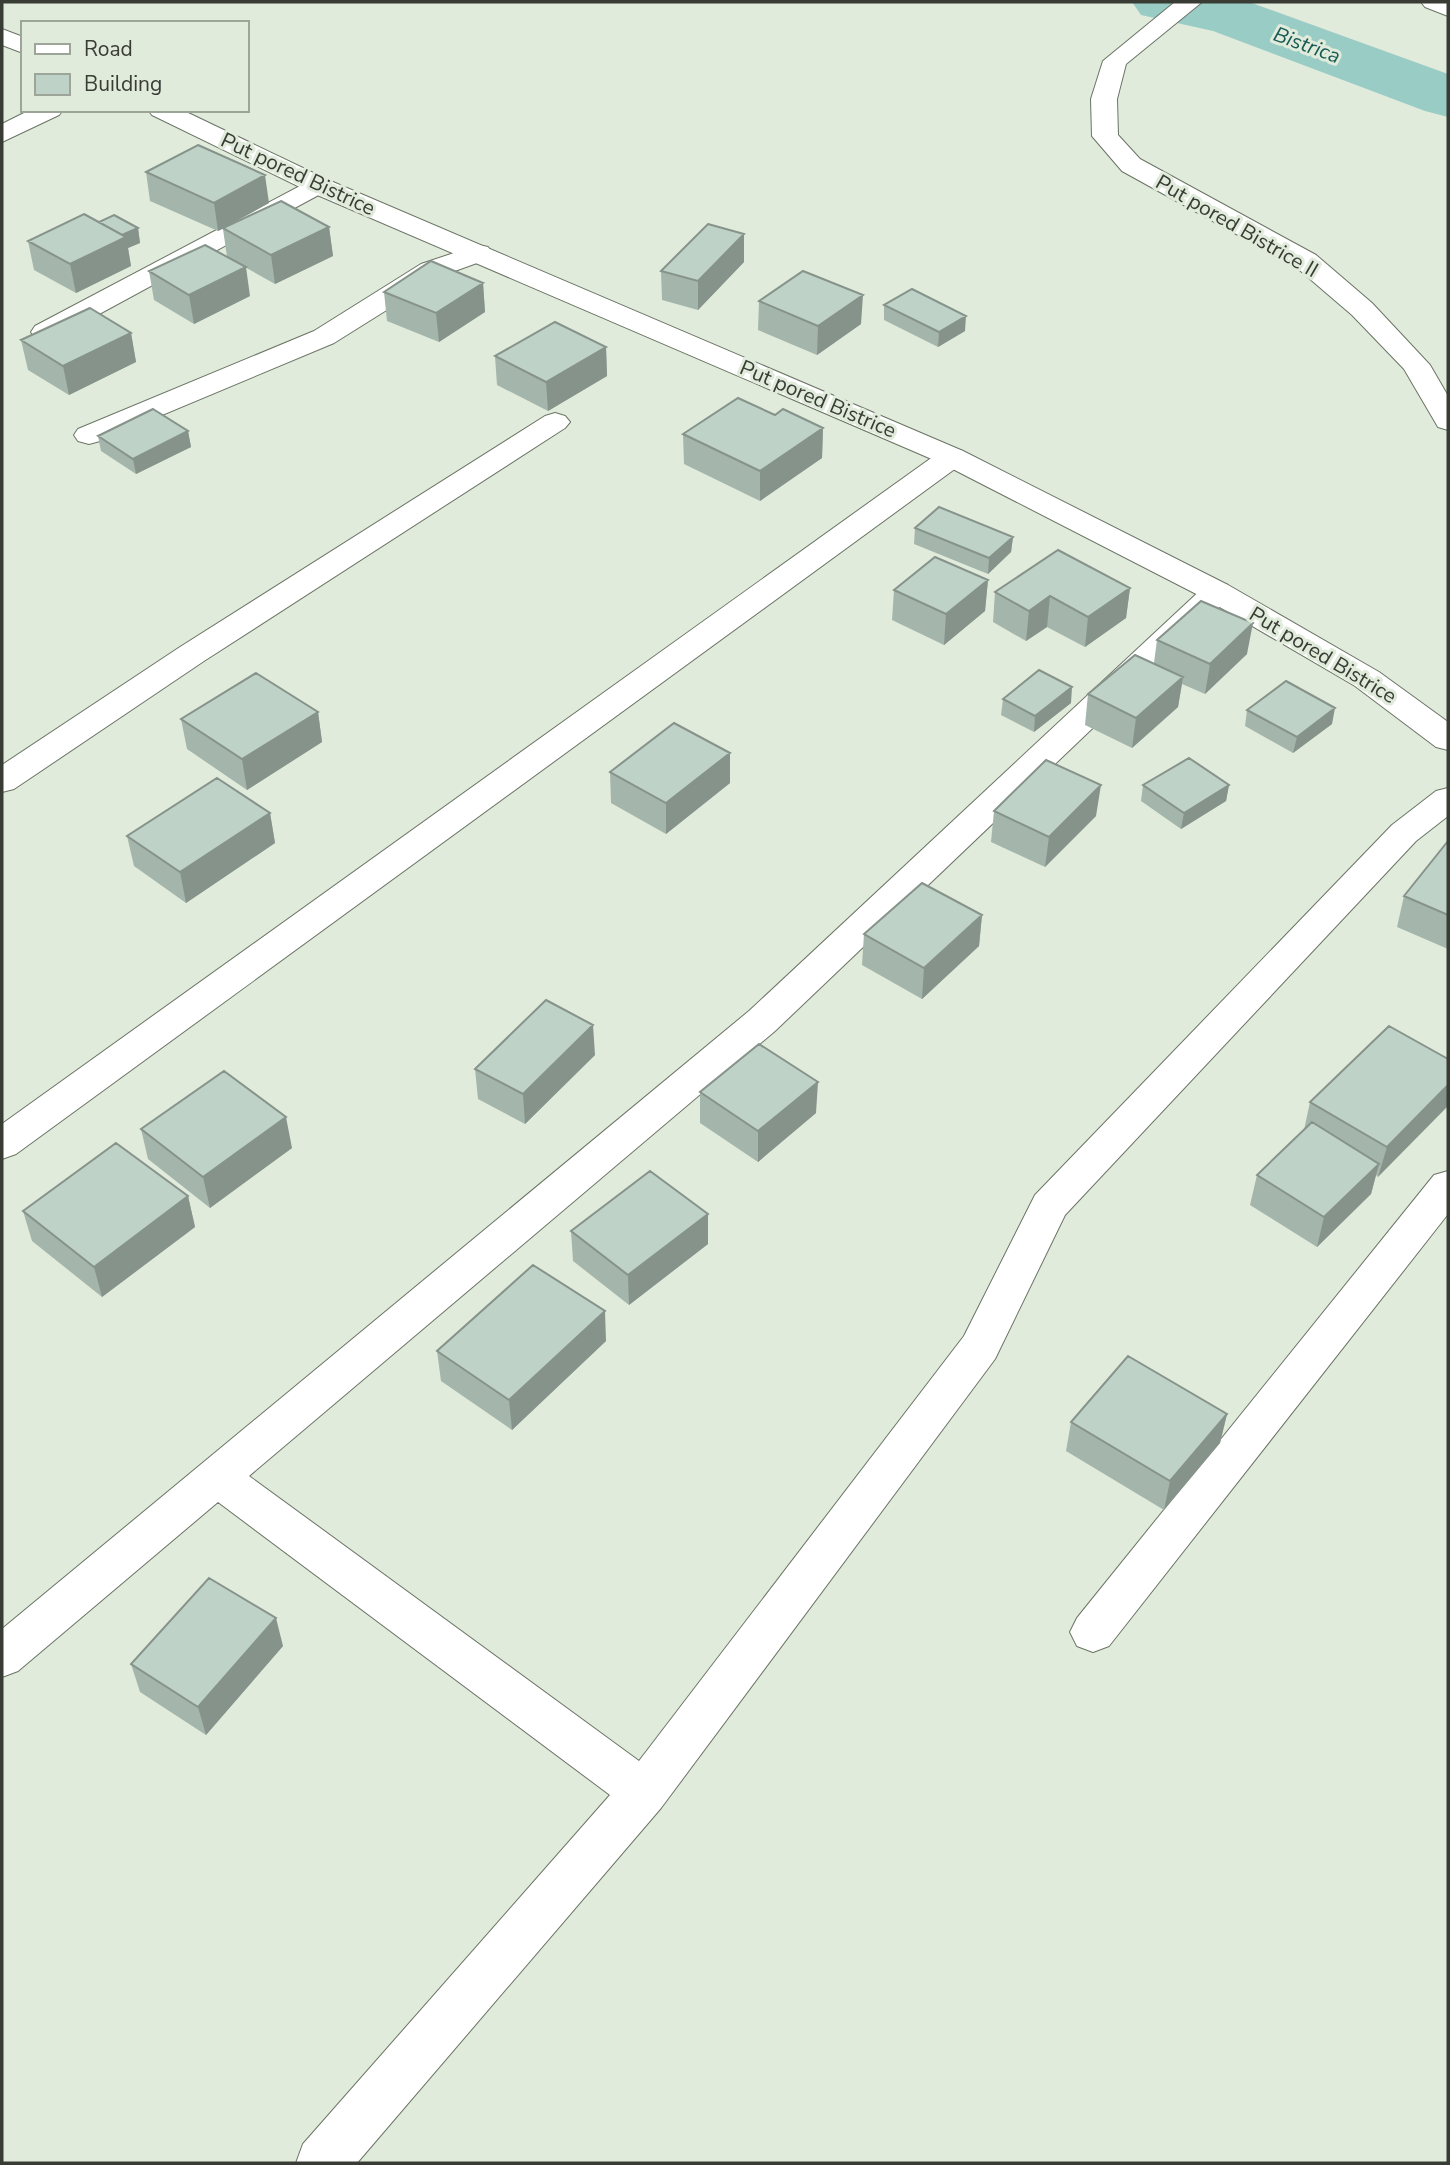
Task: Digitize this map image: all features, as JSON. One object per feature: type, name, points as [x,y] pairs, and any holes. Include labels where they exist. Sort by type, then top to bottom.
[{"type":"street","name":"Put pored Bistrice II","points":[[1190,2],[1115,61],[1104,99],[1105,136],[1131,165],[1306,261],[1362,309],[1416,365],[1448,421]]},
{"type":"street","points":[[1433,2],[1448,9]]},
{"type":"street","points":[[2,36],[21,45]]},
{"type":"street","points":[[2,134],[46,112]]},
{"type":"street","name":"Put pored Bistrice","points":[[165,112],[317,185],[952,457],[1217,592],[1367,679],[1402,702],[1448,739]]},
{"type":"street","points":[[37,336],[317,185]]},
{"type":"street","points":[[89,436],[324,338],[431,270],[478,253]]},
{"type":"street","points":[[2,781],[192,654],[555,422]]},
{"type":"street","points":[[2,1144],[952,457]]},
{"type":"street","points":[[2,1657],[762,1021],[1217,592]]},
{"type":"street","points":[[322,2163],[644,1792],[980,1347],[1049,1206],[1404,833],[1448,799]]},
{"type":"street","points":[[1093,1632],[1448,1186]]},
{"type":"street","points":[[217,1477],[644,1792]]},
{"type":"building","points":[[198,145],[265,175],[214,203],[146,172]]},
{"type":"building","points":[[281,201],[329,227],[271,255],[223,228]]},
{"type":"building","points":[[84,214],[126,237],[70,264],[28,241]]},
{"type":"building","points":[[114,215],[138,228],[122,235],[99,222]]},
{"type":"building","points":[[708,224],[744,234],[698,281],[661,271]]},
{"type":"building","points":[[205,245],[246,267],[189,295],[149,271]]},
{"type":"building","points":[[431,261],[483,283],[436,313],[384,292]]},
{"type":"building","points":[[803,271],[863,295],[818,326],[759,301]]},
{"type":"building","points":[[912,289],[966,316],[939,332],[884,305]]},
{"type":"building","points":[[90,308],[131,333],[63,366],[21,340]]},
{"type":"building","points":[[555,322],[606,347],[546,382],[495,356]]},
{"type":"building","points":[[738,398],[775,415],[783,409],[823,428],[760,471],[683,434]]},
{"type":"building","points":[[153,409],[188,431],[133,459],[98,436]]},
{"type":"building","points":[[939,507],[1013,537],[989,558],[915,528]]},
{"type":"building","points":[[1058,550],[1130,588],[1088,617],[1050,596],[1029,611],[995,592]]},
{"type":"building","points":[[935,557],[988,580],[946,614],[894,590]]},
{"type":"building","points":[[1201,601],[1253,623],[1210,664],[1157,640]]},
{"type":"building","points":[[1135,655],[1183,677],[1136,718],[1088,694]]},
{"type":"building","points":[[1039,670],[1072,687],[1035,716],[1003,699]]},
{"type":"building","points":[[256,673],[318,712],[242,759],[181,719]]},
{"type":"building","points":[[1286,681],[1335,708],[1297,737],[1247,710]]},
{"type":"building","points":[[674,723],[730,753],[666,803],[610,772]]},
{"type":"building","points":[[1189,758],[1229,785],[1184,813],[1143,785]]},
{"type":"building","points":[[1046,760],[1101,785],[1049,837],[994,811]]},
{"type":"building","points":[[217,778],[270,813],[180,872],[127,836]]},
{"type":"building","points":[[1448,841],[1448,915],[1404,896]]},
{"type":"building","points":[[922,883],[982,915],[924,968],[864,934]]},
{"type":"building","points":[[546,1000],[593,1025],[523,1094],[475,1069]]},
{"type":"building","points":[[1389,1026],[1448,1059],[1448,1085],[1387,1147],[1310,1102]]},
{"type":"building","points":[[759,1044],[818,1082],[758,1131],[700,1092]]},
{"type":"building","points":[[224,1071],[286,1117],[203,1177],[141,1129]]},
{"type":"building","points":[[1312,1122],[1379,1164],[1324,1217],[1257,1175]]},
{"type":"building","points":[[116,1143],[188,1196],[94,1267],[23,1211]]},
{"type":"building","points":[[650,1171],[708,1214],[628,1275],[571,1231]]},
{"type":"building","points":[[533,1265],[605,1311],[509,1400],[437,1351]]},
{"type":"building","points":[[1128,1356],[1227,1414],[1170,1481],[1071,1422]]},
{"type":"building","points":[[209,1578],[276,1618],[198,1707],[131,1664]]},
{"type":"waterway","name":"Bistrica","points":[[1163,2],[1230,16],[1448,97]]}]
